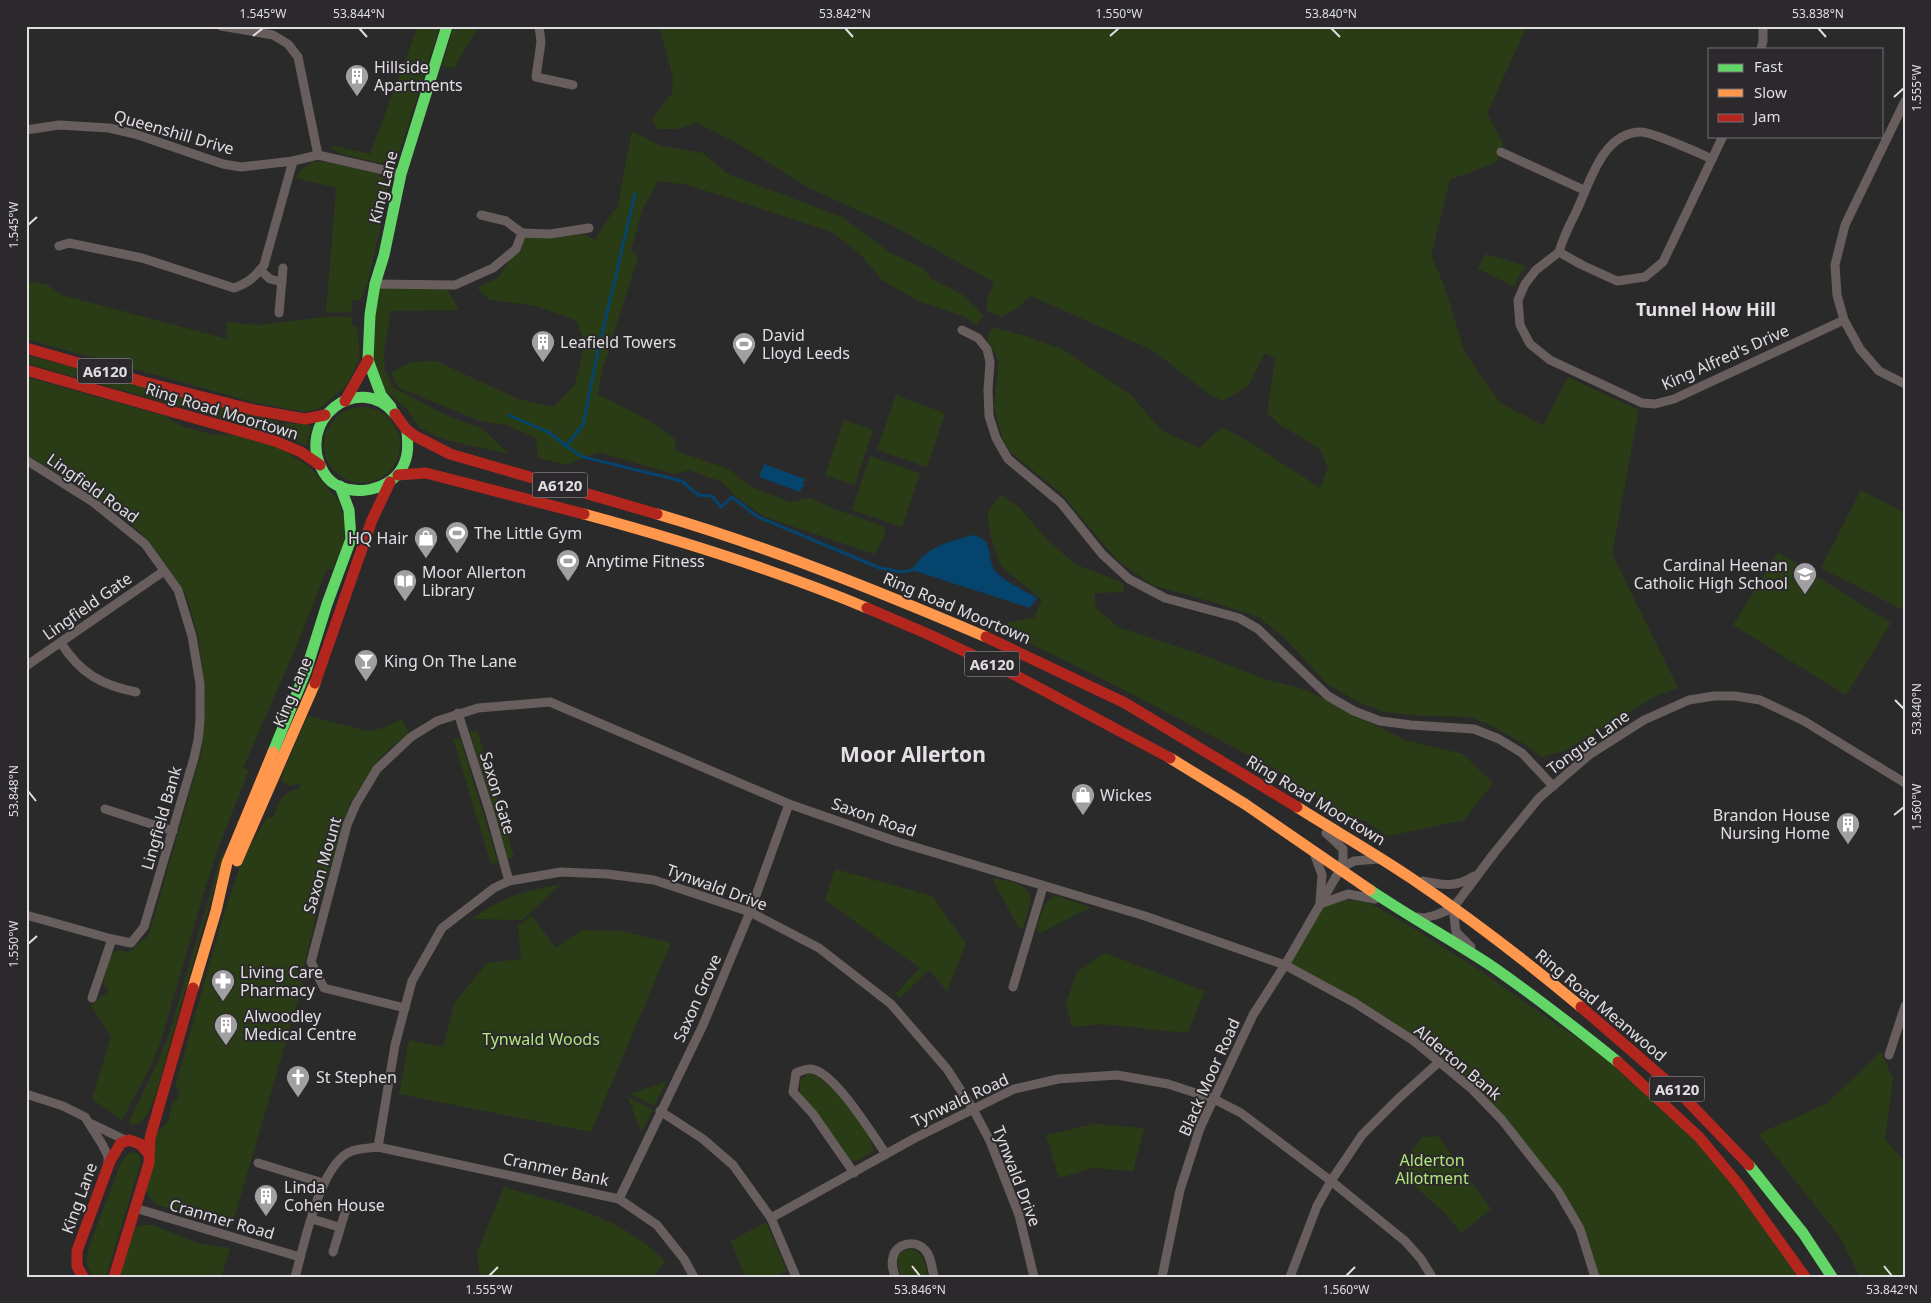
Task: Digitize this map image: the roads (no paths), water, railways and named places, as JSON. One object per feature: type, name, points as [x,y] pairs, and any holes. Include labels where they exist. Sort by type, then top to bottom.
[{"type":"main road","name":"King Lane","points":[[394,411],[381,395],[368,360],[370,315],[375,284],[384,255],[401,174],[447,26]]},
{"type":"main road","name":"Ring Road Moortown","points":[[26,348],[144,382],[254,410],[304,419],[325,415]]},
{"type":"main road","name":"King Lane","points":[[345,401],[368,360]]},
{"type":"main road","name":"Ring Road Moortown","points":[[26,370],[275,441],[301,452],[320,465]]},
{"type":"main road","name":"A6120","points":[[325,415],[345,401],[358,398],[371,399],[384,403],[394,411],[407,431]]},
{"type":"main road","points":[[320,465],[316,455],[315,443],[318,428],[325,415]]},
{"type":"main road","name":"Ring Road Moortown","points":[[407,431],[432,446],[461,458],[519,473],[716,532],[827,572],[945,618],[1113,696],[1382,859],[1453,908]]},
{"type":"main road","points":[[394,479],[405,462],[408,451],[410,442],[407,431]]},
{"type":"main road","name":"A6120","points":[[320,465],[330,479],[340,486],[353,491],[376,490],[394,479],[426,473],[454,479],[648,531],[819,588],[930,635],[1016,675],[1157,750],[1245,804],[1410,916]]},
{"type":"main road","name":"King Lane","points":[[216,911],[312,691],[372,520],[394,479]]},
{"type":"main road","name":"King Lane","points":[[114,1277],[149,1163],[150,1138],[216,911],[227,863],[308,665],[327,604],[351,539],[350,510],[340,486]]},
{"type":"main road","name":"Ring Road Meanwood","points":[[1453,908],[1568,996],[1648,1063],[1705,1116],[1774,1194],[1821,1258],[1832,1277]]},
{"type":"main road","name":"Ring Road Meanwood","points":[[1410,916],[1492,967],[1558,1014],[1634,1075],[1699,1137],[1739,1185],[1805,1277]]},
{"type":"main road","name":"King Lane","points":[[83,1277],[77,1266],[78,1251],[108,1165],[118,1146],[129,1140],[157,1117]]},
{"type":"main road","points":[[129,1140],[144,1146],[149,1154]]},
{"type":"street","points":[[221,26],[273,34],[288,44],[298,57],[318,155]]},
{"type":"street","points":[[539,26],[541,42],[536,77],[573,85]]},
{"type":"street","points":[[1761,48],[1763,41],[1762,26]]},
{"type":"street","points":[[1905,101],[1845,225],[1835,265],[1837,295],[1844,320],[1860,350],[1880,371],[1905,384]]},
{"type":"street","name":"Queenshill Drive","points":[[26,130],[59,125],[109,128],[135,134],[224,164],[242,167],[293,161],[318,155],[401,174]]},
{"type":"street","points":[[1712,159],[1644,132],[1629,133],[1613,144],[1600,159],[1565,232],[1559,252],[1617,281],[1645,277],[1663,262],[1722,138]]},
{"type":"street","points":[[1501,152],[1584,190]]},
{"type":"street","points":[[59,246],[69,243],[142,258],[234,288],[247,283],[256,276],[264,265],[293,161]]},
{"type":"street","points":[[481,215],[506,221],[522,233],[550,234],[588,228]]},
{"type":"street","points":[[375,284],[455,284],[493,268],[516,249],[522,233]]},
{"type":"street","name":"King Alfred's Drive","points":[[1559,252],[1536,270],[1525,284],[1518,300],[1520,325],[1530,344],[1550,360],[1642,403],[1655,404],[1674,399],[1844,320]]},
{"type":"street","points":[[279,313],[283,268]]},
{"type":"street","points":[[260,270],[270,279],[282,282]]},
{"type":"street","points":[[962,330],[978,338],[987,350],[990,362],[989,416],[996,438],[1008,459],[1061,503],[1102,554],[1129,579],[1166,598],[1238,618],[1258,630],[1328,696],[1354,711],[1380,721],[1474,729],[1499,739],[1522,752],[1553,786]]},
{"type":"street","name":"Lingfield Road","points":[[26,460],[93,502],[145,544],[178,590]]},
{"type":"street","name":"Lingfield Gate","points":[[26,666],[164,571]]},
{"type":"street","name":"Lingfield Bank","points":[[26,915],[131,943],[144,927],[194,758],[200,721],[200,684],[192,636],[178,590]]},
{"type":"street","points":[[61,643],[83,671],[102,682],[136,692]]},
{"type":"street","name":"Tongue Lane","points":[[1453,908],[1539,798],[1589,755],[1644,720],[1689,700],[1714,696],[1735,696],[1760,700],[1804,721],[1905,784]]},
{"type":"street","name":"Saxon Road","points":[[458,713],[478,708],[550,702],[789,804],[895,841],[1043,887],[1145,916],[1285,965]]},
{"type":"street","name":"Saxon Gate","points":[[458,713],[490,813],[508,881]]},
{"type":"street","name":"Saxon Mount","points":[[405,1008],[324,988],[311,962],[347,826],[356,804],[372,776],[411,737],[437,721],[458,713]]},
{"type":"street","name":"Saxon Grove","points":[[619,1198],[702,1025],[750,912],[789,804]]},
{"type":"street","points":[[105,809],[173,831]]},
{"type":"street","points":[[1302,811],[1343,848],[1344,859],[1341,868]]},
{"type":"street","name":"Black Moor Road","points":[[1312,849],[1322,875],[1320,904]]},
{"type":"street","points":[[1341,868],[1354,861],[1382,859]]},
{"type":"street","name":"Black Moor Road","points":[[1162,1277],[1180,1190],[1200,1128],[1253,1015],[1285,965],[1341,868]]},
{"type":"street","name":"Tongue Lane","points":[[1410,878],[1446,886],[1467,881],[1481,871]]},
{"type":"street","name":"Tynwald Drive","points":[[378,1147],[395,1045],[412,981],[442,928],[494,888],[508,881],[561,872],[616,875],[654,880],[750,912],[819,948],[891,1004],[948,1069],[990,1141],[1018,1214],[1034,1277]]},
{"type":"street","points":[[1013,987],[1043,887]]},
{"type":"street","points":[[1320,904],[1348,894],[1369,897],[1397,908]]},
{"type":"street","points":[[1410,916],[1424,918],[1453,908]]},
{"type":"street","name":"Ring Road Meanwood","points":[[1453,908],[1456,932],[1492,967]]},
{"type":"street","points":[[92,998],[112,939]]},
{"type":"street","name":"Alderton Bank","points":[[1285,965],[1355,1003],[1414,1041],[1472,1089],[1502,1120],[1558,1191],[1580,1229],[1595,1277]]},
{"type":"street","points":[[1889,1055],[1905,1006]]},
{"type":"street","points":[[1290,1277],[1317,1206],[1331,1181],[1362,1135],[1439,1062]]},
{"type":"street","points":[[854,1173],[813,1114],[794,1092],[796,1073],[810,1069],[824,1073],[845,1095],[886,1154]]},
{"type":"street","name":"Tynwald Road","points":[[771,1218],[886,1154],[1014,1089],[1058,1079],[1117,1075],[1168,1084],[1214,1099],[1241,1113],[1331,1181],[1405,1241],[1421,1258],[1432,1277]]},
{"type":"street","points":[[26,1094],[63,1106],[85,1117],[108,1156],[108,1165]]},
{"type":"street","points":[[660,1111],[703,1139],[733,1165],[771,1218],[796,1277]]},
{"type":"street","points":[[89,1123],[129,1140]]},
{"type":"street","points":[[295,1277],[323,1183],[336,1162],[351,1151],[378,1147]]},
{"type":"street","name":"Cranmer Bank","points":[[378,1147],[619,1198],[657,1225],[684,1259],[694,1277]]},
{"type":"street","points":[[258,1163],[323,1183]]},
{"type":"street","points":[[333,1252],[347,1206]]},
{"type":"street","name":"Cranmer Road","points":[[135,1208],[300,1257]]},
{"type":"street","points":[[312,1219],[340,1228]]},
{"type":"street","points":[[895,1277],[892,1264],[894,1252],[903,1244],[909,1243],[921,1246],[925,1250],[934,1277]]},
{"type":"water","points":[[764,464],[805,479],[803,483],[805,485],[800,492],[759,477]]},
{"type":"water","points":[[973,535],[980,537],[987,544],[994,569],[997,573],[1037,598],[1030,608],[912,570],[924,555],[931,550],[946,543]]},
{"type":"waterway","points":[[635,194],[598,351],[583,425],[566,446],[583,457],[682,481],[698,495],[712,496],[721,507],[732,497],[758,517],[880,568],[902,572],[912,570]]},
{"type":"waterway","points":[[509,415],[550,433],[566,446]]},
{"type":"place","name":"Hillside Apartments","points":[[357,97]]},
{"type":"place","name":"Leafield Towers","points":[[543,363]]},
{"type":"place","name":"David Lloyd Leeds","points":[[744,365]]},
{"type":"place","name":"The Little Gym","points":[[457,554]]},
{"type":"place","name":"HQ Hair","points":[[426,559]]},
{"type":"place","name":"Anytime Fitness","points":[[568,582]]},
{"type":"place","name":"Cardinal Heenan Catholic High School","points":[[1805,595]]},
{"type":"place","name":"Moor Allerton Library","points":[[405,602]]},
{"type":"place","name":"King On The Lane","points":[[366,682]]},
{"type":"place","name":"Wickes","points":[[1083,816]]},
{"type":"place","name":"Brandon House Nursing Home","points":[[1848,845]]},
{"type":"place","name":"Living Care Pharmacy","points":[[223,1002]]},
{"type":"place","name":"Alwoodley Medical Centre","points":[[226,1046]]},
{"type":"place","name":"St Stephen","points":[[298,1098]]},
{"type":"place","name":"Linda Cohen House","points":[[266,1217]]},
{"type":"district","name":"Tunnel How Hill","points":[[1706,309]]},
{"type":"district","name":"Moor Allerton","points":[[913,754]]},
{"type":"park label","name":"Tynwald Woods","points":[[541,1039]]},
{"type":"park label","name":"Alderton Allotment","points":[[1432,1169]]}]
